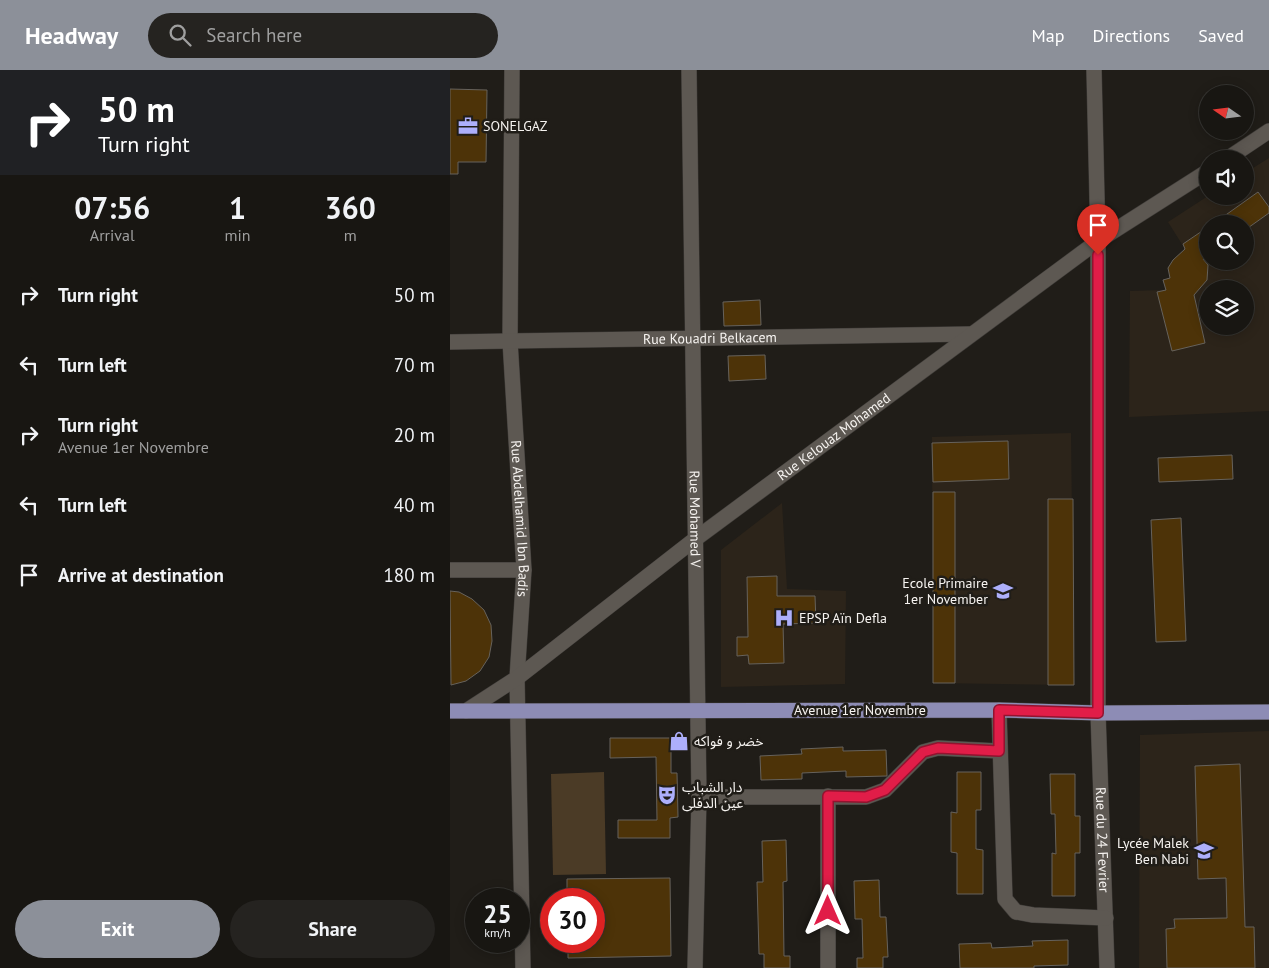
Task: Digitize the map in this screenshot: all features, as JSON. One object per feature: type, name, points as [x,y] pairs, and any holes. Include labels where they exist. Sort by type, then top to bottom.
[{"type":"main road","name":"Avenue 1er Novembre","points":[[450,711],[999,710],[1098,713],[1269,712]]},
{"type":"street","name":"Rue Abdelhamid Ibn Badis","points":[[512,70],[510,341],[524,570],[518,678],[523,968]]},
{"type":"street","name":"Rue Mohamed V","points":[[689,70],[699,797],[695,968]]},
{"type":"street","name":"Rue du 24 Fevrier","points":[[1094,70],[1098,241],[1098,713],[1106,918],[1106,968]]},
{"type":"street","points":[[1241,150],[1269,132]]},
{"type":"street","name":"Rue Kelouaz Mohamed","points":[[466,711],[518,678],[694,540],[1098,241],[1199,177]]},
{"type":"street","name":"Rue Kouadri Belkacem","points":[[450,342],[971,334]]},
{"type":"street","points":[[450,570],[524,570]]},
{"type":"street","points":[[999,710],[1005,899],[1016,912],[1033,915],[1106,918]]},
{"type":"street","points":[[699,797],[866,797],[885,790],[923,752],[938,748],[999,751]]},
{"type":"street","points":[[828,796],[828,968]]},
{"type":"shaded area","points":[[1269,158],[1269,411],[1129,417],[1130,291],[1165,290],[1163,280],[1170,278],[1168,268],[1173,260],[1185,249],[1168,222],[1199,202],[1199,205],[1254,205],[1254,167]]},
{"type":"shaded area","name":"Ecole Primaire 1er November","points":[[1071,433],[1074,685],[933,683],[932,437]]},
{"type":"shaded area","name":"EPSP Aïn Defla","points":[[782,503],[787,589],[846,591],[845,684],[721,687],[721,550]]},
{"type":"shaded area","name":"Lycée Malek Ben Nabi","points":[[1269,731],[1269,968],[1139,968],[1140,735]]},
{"type":"shaded area","points":[[604,772],[606,874],[553,875],[551,774]]},
{"type":"building","name":"SONELGAZ","points":[[450,89],[487,90],[486,162],[458,162],[458,174],[450,174]]},
{"type":"building","points":[[1258,192],[1269,207],[1269,213],[1254,224],[1254,215],[1226,215],[1240,205],[1254,205],[1254,195]]},
{"type":"building","points":[[1199,233],[1199,270],[1208,270],[1207,280],[1199,280],[1199,289],[1194,295],[1199,317],[1199,335],[1203,335],[1205,343],[1172,351],[1157,292],[1166,290],[1163,280],[1170,278],[1168,268],[1173,260],[1185,249],[1183,244]]},
{"type":"building","points":[[760,300],[761,325],[724,326],[723,302]]},
{"type":"building","points":[[765,355],[766,379],[729,381],[728,356]]},
{"type":"building","points":[[1008,441],[1009,479],[933,482],[932,443]]},
{"type":"building","points":[[1232,455],[1233,479],[1159,482],[1158,458]]},
{"type":"building","points":[[933,492],[955,492],[955,683],[933,683]]},
{"type":"building","points":[[1048,499],[1073,499],[1074,685],[1048,685]]},
{"type":"building","points":[[1181,518],[1186,641],[1156,642],[1151,520]]},
{"type":"building","points":[[777,576],[777,596],[815,596],[816,623],[783,624],[784,663],[749,664],[748,655],[737,656],[737,637],[748,637],[747,577]]},
{"type":"building","points":[[450,591],[459,592],[472,599],[484,610],[491,625],[492,641],[489,657],[480,671],[466,681],[451,685]]},
{"type":"building","name":"دار الشباب عين الدفلى","points":[[610,738],[671,738],[671,773],[677,773],[678,817],[670,818],[670,838],[618,838],[618,820],[657,820],[656,757],[610,758]]},
{"type":"building","points":[[843,747],[843,751],[886,750],[887,776],[846,777],[846,771],[802,773],[802,779],[761,780],[760,756],[802,754],[801,749]]},
{"type":"building","points":[[1240,764],[1245,927],[1254,927],[1255,968],[1167,968],[1166,929],[1175,928],[1174,919],[1227,918],[1226,878],[1198,879],[1195,766]]},
{"type":"building","points":[[957,772],[981,772],[981,810],[976,810],[976,849],[983,850],[983,894],[957,894],[957,853],[951,852],[951,812],[957,813]]},
{"type":"building","points":[[1050,774],[1075,774],[1075,816],[1080,816],[1080,853],[1075,853],[1075,896],[1052,896],[1052,853],[1056,854],[1055,814],[1051,814]]},
{"type":"building","points":[[786,840],[787,881],[783,882],[784,956],[790,956],[790,968],[764,968],[764,954],[759,954],[757,882],[763,882],[762,841]]},
{"type":"building","points":[[670,878],[671,956],[568,958],[568,953],[605,953],[605,888],[567,888],[567,879]]},
{"type":"building","points":[[879,880],[880,917],[886,917],[888,957],[883,957],[883,968],[857,968],[857,958],[863,958],[862,919],[855,919],[854,881]]},
{"type":"building","points":[[1068,940],[1068,965],[1034,966],[1034,968],[960,968],[959,944],[991,943],[992,948],[1033,946],[1032,941]]},
{"type":"place","name":"SONELGAZ","points":[[468,126]]},
{"type":"place","name":"Ecole Primaire 1er November","points":[[1003,591]]},
{"type":"place","name":"EPSP Aïn Defla","points":[[784,618]]},
{"type":"place","name":"خضر و فواكه","points":[[679,741]]},
{"type":"place","name":"دار الشباب عين الدفلى","points":[[667,795]]},
{"type":"place","name":"Lycée Malek Ben Nabi","points":[[1204,851]]},
{"type":"route","points":[[828,911],[828,796],[866,797],[885,790],[923,752],[938,748],[999,751],[999,710],[1098,713],[1098,255]]}]
